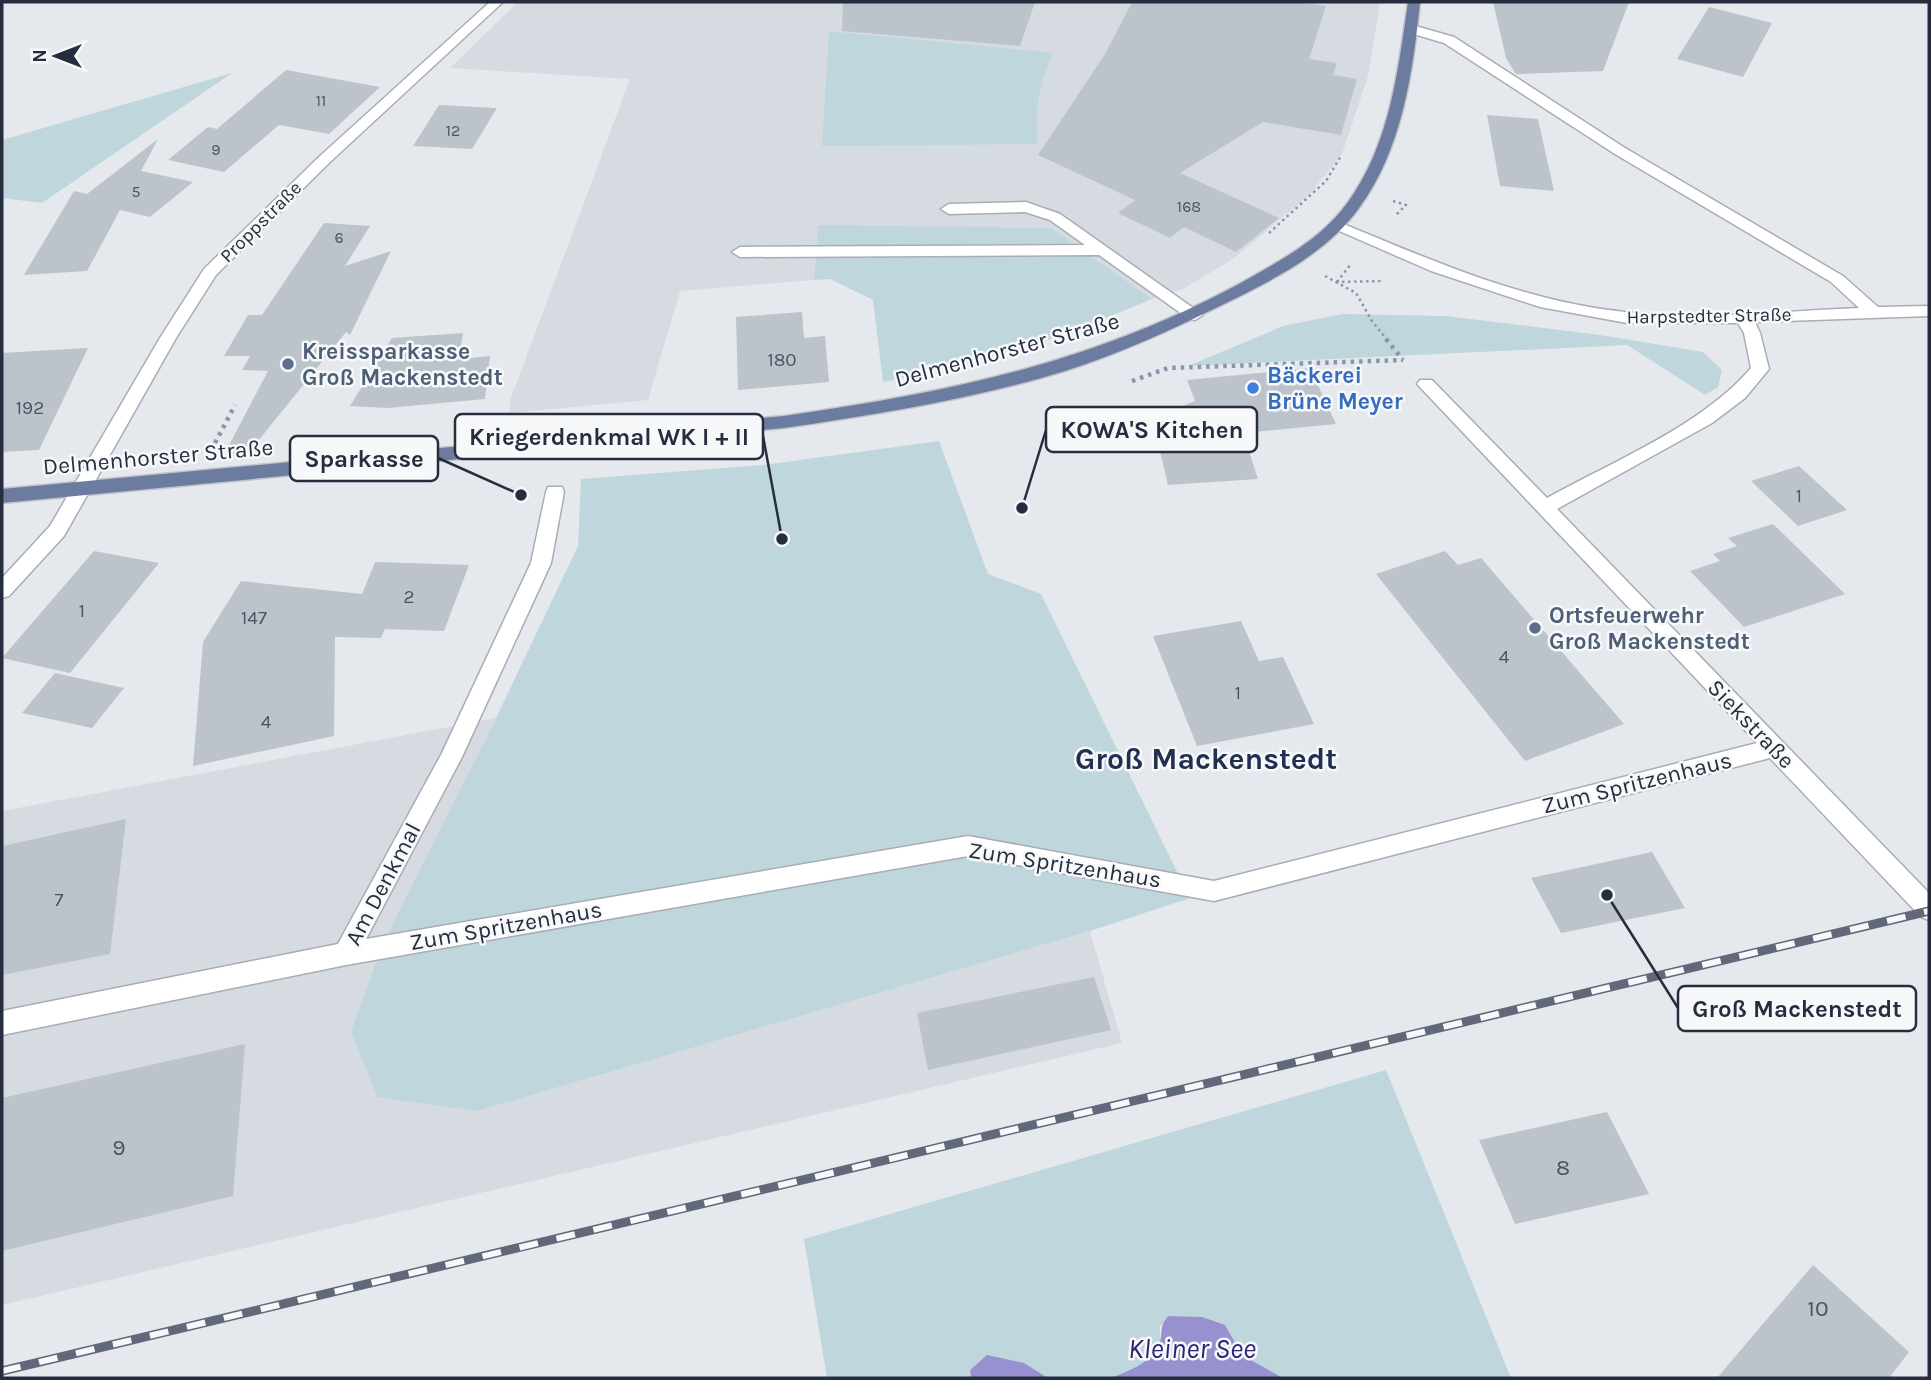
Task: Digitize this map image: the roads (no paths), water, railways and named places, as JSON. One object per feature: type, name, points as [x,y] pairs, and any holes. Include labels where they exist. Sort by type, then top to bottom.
[{"type":"main road","name":"Delmenhorster Straße","points":[[2,496],[703,430],[887,408],[965,392],[1058,367],[1130,343],[1195,314],[1294,260],[1336,226],[1361,191],[1379,157],[1401,91],[1414,2]]},
{"type":"street","name":"Proppstraße","points":[[2,591],[57,531],[168,338],[210,272],[325,159],[497,2]]},
{"type":"street","points":[[1412,29],[1449,40],[1620,151],[1837,279],[1874,312]]},
{"type":"street","points":[[949,209],[1026,207],[1055,217],[1195,314]]},
{"type":"street","name":"Harpstedter Straße","points":[[1336,226],[1438,268],[1546,304],[1613,317],[1648,320],[1929,311]]},
{"type":"street","points":[[740,252],[1104,250]]},
{"type":"street","points":[[1544,508],[1706,419],[1739,394],[1760,369],[1752,333],[1744,318]]},
{"type":"street","name":"Siekstraße","points":[[1426,384],[1929,909]]},
{"type":"street","name":"Am Denkmal","points":[[2,1023],[346,954],[451,757],[541,563],[555,492]]},
{"type":"street","name":"Zum Spritzenhaus","points":[[346,954],[968,846],[1214,891],[1774,748]]},
{"type":"water","name":"Kleiner See","points":[[1168,1316],[1202,1317],[1225,1325],[1242,1355],[1283,1378],[1111,1378],[1140,1365],[1152,1355],[1160,1342],[1162,1326]]},
{"type":"water","points":[[987,1355],[1024,1363],[1048,1378],[971,1378],[970,1370]]},
{"type":"railway","points":[[2,1371],[1929,911]]},
{"type":"place","name":"Kreissparkasse Groß Mackenstedt","points":[[288,364]]},
{"type":"place","name":"Bäckerei Brüne Meyer","points":[[1253,388]]},
{"type":"place","name":"Sparkasse","points":[[521,495]]},
{"type":"place","name":"KOWA'S Kitchen","points":[[1022,508]]},
{"type":"place","name":"Kriegerdenkmal WK I + II","points":[[782,539]]},
{"type":"place","name":"Ortsfeuerwehr Groß Mackenstedt","points":[[1535,628]]},
{"type":"place","name":"Groß Mackenstedt","points":[[1607,895]]},
{"type":"district","name":"Groß Mackenstedt","points":[[1206,759]]}]
